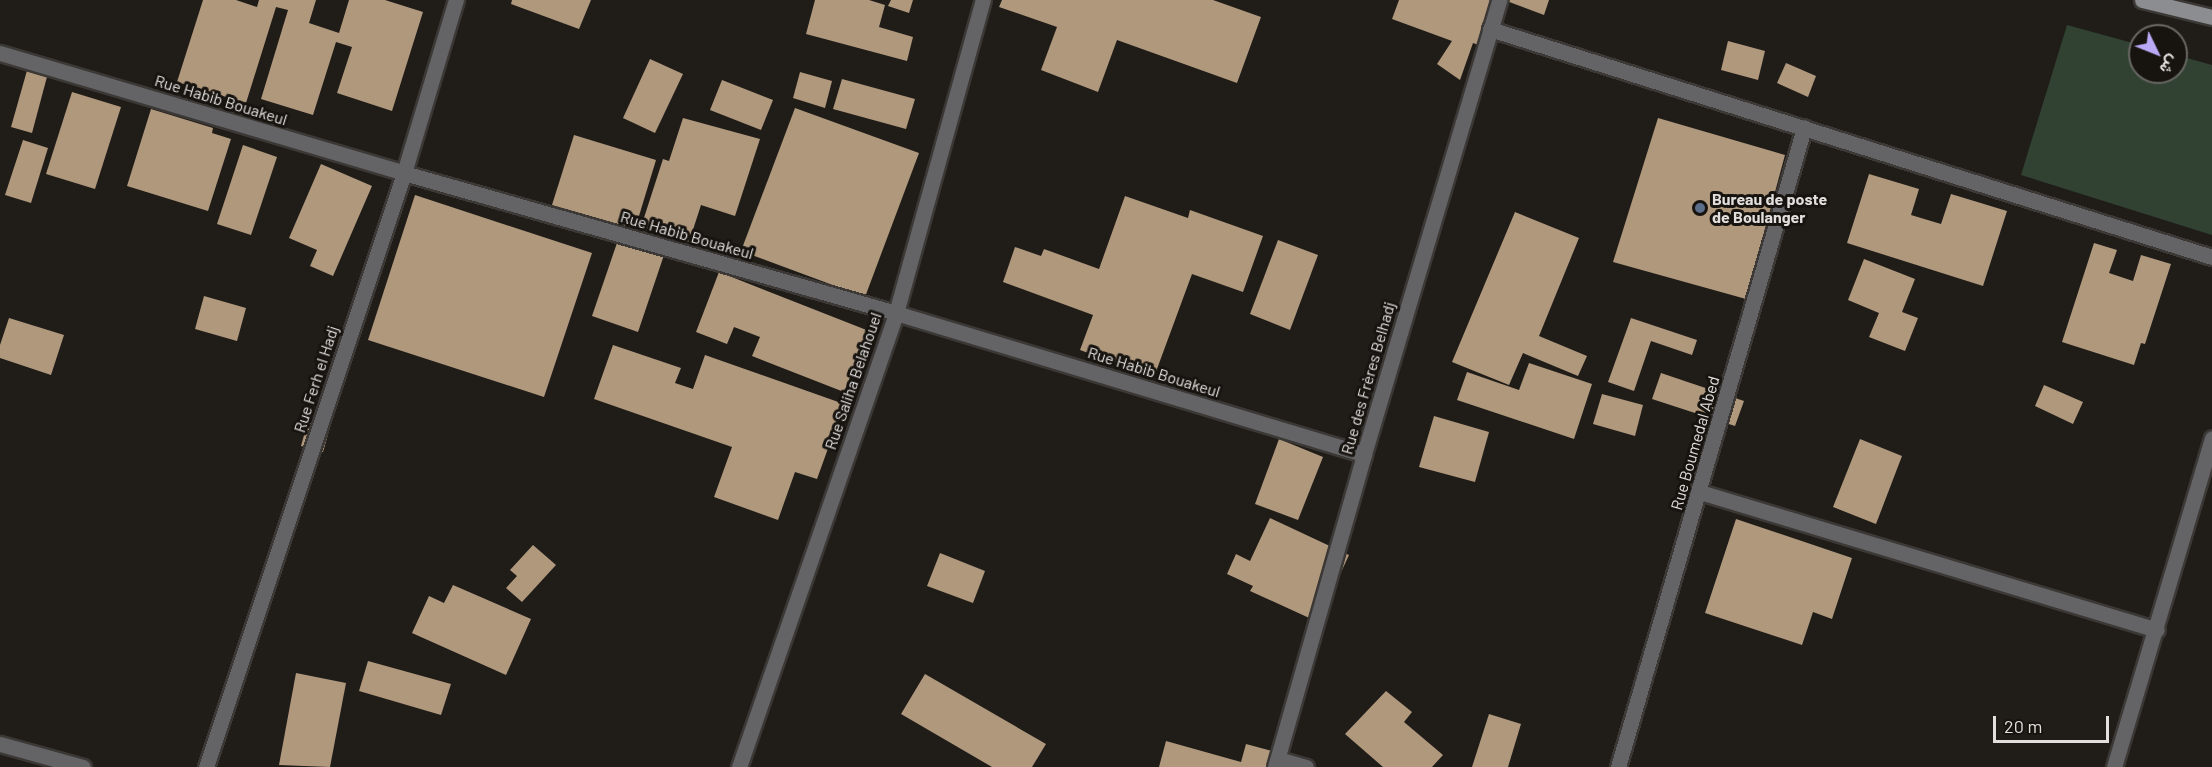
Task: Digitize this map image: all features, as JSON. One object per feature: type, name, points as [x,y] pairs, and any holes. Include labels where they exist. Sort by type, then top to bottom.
[{"type":"main road","points":[[2142,0],[2212,17]]},
{"type":"street","name":"Rue Ferh el Hadj","points":[[206,767],[404,173],[456,0]]},
{"type":"street","name":"Rue Saliha Belahouel","points":[[739,767],[896,313],[983,0]]},
{"type":"street","name":"Rue des Frères Belhadj","points":[[1277,763],[1364,454],[1499,0]]},
{"type":"street","points":[[1490,29],[2212,257]]},
{"type":"street","name":"Rue Habib Bouakeul","points":[[0,53],[404,173],[896,313],[1364,454]]},
{"type":"street","name":"Rue Boumedal Abed","points":[[1618,767],[1700,492],[1804,128]]},
{"type":"street","points":[[2114,767],[2157,630],[2212,438]]},
{"type":"street","points":[[1700,492],[2157,630]]},
{"type":"street","points":[[0,744],[83,767]]},
{"type":"street","points":[[1277,763],[1306,767]]},
{"type":"green space","points":[[2067,25],[2128,42],[2128,84],[2188,84],[2188,58],[2212,65],[2212,235],[2021,175]]},
{"type":"building","points":[[203,0],[236,0],[257,7],[259,0],[316,0],[309,23],[339,33],[349,0],[385,0],[423,12],[392,111],[337,93],[352,47],[336,42],[313,115],[261,99],[288,10],[276,7],[246,103],[177,82]]},
{"type":"building","points":[[512,0],[591,0],[579,29],[511,4]]},
{"type":"building","points":[[815,0],[869,0],[885,5],[879,27],[913,37],[907,61],[806,34]]},
{"type":"building","points":[[891,0],[913,0],[909,13],[888,6]]},
{"type":"building","points":[[1002,0],[1213,0],[1261,17],[1237,83],[1117,40],[1098,92],[1041,70],[1057,27],[999,7]]},
{"type":"building","points":[[1399,0],[1489,0],[1501,9],[1486,48],[1473,43],[1460,80],[1437,64],[1452,41],[1392,19]]},
{"type":"building","points":[[1504,0],[1549,0],[1544,15]]},
{"type":"building","points":[[1728,41],[1765,51],[1758,80],[1721,70]]},
{"type":"building","points":[[650,59],[683,74],[655,133],[623,118]]},
{"type":"building","points":[[1786,63],[1816,76],[1808,97],[1777,83]]},
{"type":"building","points":[[28,67],[48,73],[32,133],[11,127]]},
{"type":"building","points":[[800,72],[832,81],[825,108],[793,98]]},
{"type":"building","points":[[842,79],[915,99],[906,129],[833,109]]},
{"type":"building","points":[[722,80],[773,100],[761,130],[710,110]]},
{"type":"building","points":[[72,92],[121,107],[95,189],[46,174]]},
{"type":"building","points":[[795,108],[919,153],[865,297],[741,251]]},
{"type":"building","points":[[151,109],[213,128],[212,133],[231,139],[208,211],[127,186]]},
{"type":"building","points":[[683,118],[760,139],[735,216],[701,205],[689,242],[641,227],[663,159],[669,161]]},
{"type":"building","name":"Bureau de poste de Boulanger","points":[[1658,118],[1785,155],[1746,299],[1613,262]]},
{"type":"building","points":[[574,135],[656,160],[635,229],[552,205]]},
{"type":"building","points":[[23,140],[48,148],[31,203],[5,195]]},
{"type":"building","points":[[243,145],[277,157],[251,235],[217,224]]},
{"type":"building","points":[[321,164],[372,186],[333,276],[310,266],[317,250],[289,238]]},
{"type":"building","points":[[1869,174],[1919,189],[1911,215],[1941,224],[1951,194],[2007,211],[1983,286],[1847,243]]},
{"type":"building","points":[[415,195],[592,253],[544,397],[368,340]]},
{"type":"building","points":[[1125,196],[1188,218],[1190,210],[1263,236],[1243,292],[1192,274],[1154,377],[1080,350],[1093,315],[1003,282],[1015,247],[1041,256],[1044,249],[1099,269]]},
{"type":"building","points":[[1515,212],[1579,238],[1539,336],[1587,356],[1578,376],[1523,353],[1509,385],[1452,362]]},
{"type":"building","points":[[618,240],[664,255],[638,332],[592,316]]},
{"type":"building","points":[[1278,240],[1318,255],[1290,330],[1250,314]]},
{"type":"building","points":[[2094,243],[2117,250],[2109,273],[2133,281],[2141,255],[2171,264],[2145,344],[2141,343],[2134,365],[2062,342]]},
{"type":"building","points":[[1864,259],[1915,279],[1902,312],[1918,318],[1905,351],[1869,337],[1879,313],[1848,300]]},
{"type":"building","points":[[719,272],[869,331],[844,392],[752,356],[760,337],[734,327],[727,344],[696,332]]},
{"type":"building","points":[[204,296],[246,308],[237,341],[195,329]]},
{"type":"building","points":[[9,318],[64,335],[51,375],[0,358],[0,345]]},
{"type":"building","points":[[1631,318],[1697,340],[1692,355],[1651,341],[1634,391],[1608,382]]},
{"type":"building","points":[[613,345],[681,368],[675,383],[693,389],[705,355],[844,404],[817,479],[795,472],[778,520],[714,497],[732,447],[594,399]]},
{"type":"building","points":[[1529,363],[1592,384],[1574,439],[1457,400],[1467,372],[1519,390]]},
{"type":"building","points":[[1661,373],[1744,401],[1735,426],[1652,399]]},
{"type":"building","points":[[2044,385],[2083,402],[2073,424],[2035,406]]},
{"type":"building","points":[[1602,394],[1643,405],[1635,436],[1593,424]]},
{"type":"building","points":[[1434,416],[1489,432],[1475,482],[1419,467]]},
{"type":"building","points":[[308,421],[330,427],[323,452],[301,446]]},
{"type":"building","points":[[1279,439],[1323,457],[1298,520],[1255,504]]},
{"type":"building","points":[[1860,439],[1902,456],[1876,524],[1833,507]]},
{"type":"building","points":[[1270,518],[1349,555],[1318,622],[1250,591],[1253,586],[1227,574],[1236,554],[1250,561]]},
{"type":"building","points":[[1736,519],[1852,558],[1832,619],[1813,612],[1802,645],[1705,613]]},
{"type":"building","points":[[533,545],[556,565],[522,602],[506,588],[517,576],[510,570]]},
{"type":"building","points":[[940,553],[985,571],[973,603],[927,586]]},
{"type":"building","points":[[453,585],[531,619],[506,675],[412,633],[429,596],[444,603]]},
{"type":"building","points":[[368,661],[451,684],[441,715],[359,691]]},
{"type":"building","points":[[296,673],[346,683],[330,767],[279,765]]},
{"type":"building","points":[[925,674],[1046,744],[1032,767],[992,767],[901,714]]},
{"type":"building","points":[[1386,691],[1412,712],[1404,722],[1443,755],[1432,767],[1383,767],[1345,734]]},
{"type":"building","points":[[1489,714],[1521,724],[1508,767],[1472,767]]},
{"type":"building","points":[[1166,741],[1241,762],[1246,744],[1283,754],[1279,767],[1159,767]]},
{"type":"place","name":"Bureau de poste de Boulanger","points":[[1700,208]]}]
